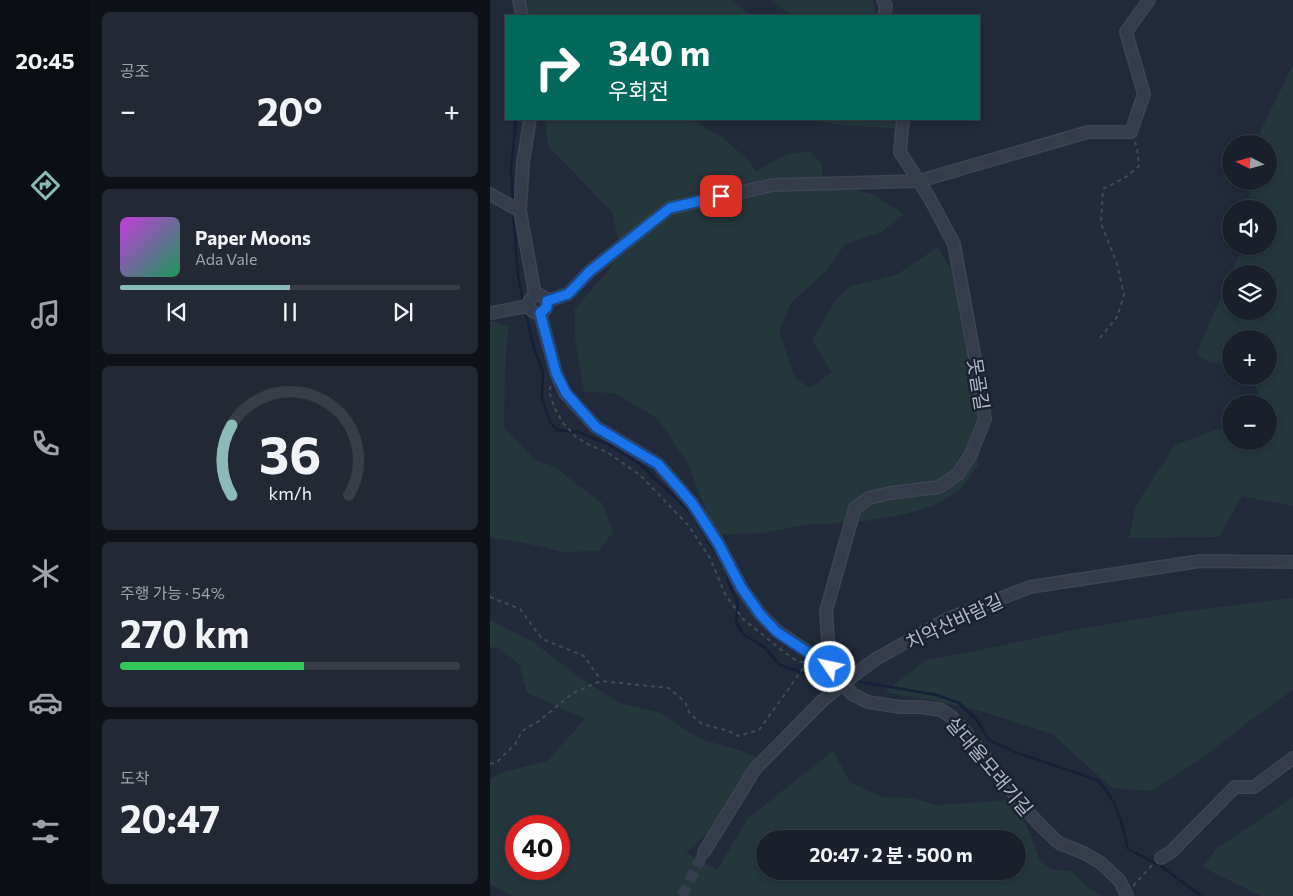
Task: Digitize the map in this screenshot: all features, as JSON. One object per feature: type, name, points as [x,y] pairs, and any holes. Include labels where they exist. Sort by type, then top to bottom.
[{"type":"street","points":[[519,0],[522,15]]},
{"type":"street","points":[[883,0],[886,6],[884,15]]},
{"type":"street","points":[[547,301],[568,294],[590,271],[670,208],[773,185],[919,181],[1088,132],[1131,132],[1144,94],[1126,32],[1149,0]]},
{"type":"street","points":[[530,120],[514,208],[535,294]]},
{"type":"street","name":"못골길","points":[[832,669],[826,611],[855,508],[869,498],[890,493],[939,487],[958,474],[971,454],[985,419],[980,381],[954,244],[919,181],[900,152],[903,120]]},
{"type":"street","points":[[490,194],[514,208]]},
{"type":"street","points":[[527,307],[534,313],[540,313],[547,307],[547,301],[543,296],[535,294]]},
{"type":"street","points":[[527,307],[529,300],[535,294]]},
{"type":"street","points":[[490,313],[527,307]]},
{"type":"street","name":"살대울모래기길","points":[[540,313],[556,373],[566,393],[596,427],[658,464],[692,503],[718,543],[741,587],[760,614],[777,632],[832,669],[852,694],[868,702],[941,710],[952,717],[1043,828],[1059,843],[1084,853],[1102,864],[1120,881],[1127,895]]},
{"type":"street","name":"치악산바람길","points":[[704,852],[755,769],[824,700],[876,659],[947,619],[1030,587],[1200,561],[1293,562]]},
{"type":"street","points":[[1161,858],[1172,851],[1235,787],[1254,787],[1293,758]]},
{"type":"path","points":[[1100,338],[1117,317],[1124,295],[1117,264],[1101,223],[1103,189],[1126,177],[1139,166],[1137,148],[1131,132]]},
{"type":"path","points":[[556,373],[549,391],[554,408],[568,428],[591,446],[607,452],[641,476],[688,525],[710,558],[725,594],[743,619]]},
{"type":"path","points":[[490,597],[520,609],[542,639],[584,656],[601,681]]},
{"type":"path","points":[[490,764],[497,762],[516,743],[522,731],[539,721],[573,693],[601,681],[669,688],[685,702],[690,714],[702,724],[729,731],[738,736],[759,730],[807,663]]},
{"type":"path","points":[[1127,895],[1151,865]]},
{"type":"green space","points":[[527,0],[733,0],[749,15],[530,15]]},
{"type":"green space","points":[[772,0],[873,0],[876,15],[790,15]]},
{"type":"green space","points":[[1293,65],[1293,506],[1242,496],[1219,537],[1129,538],[1136,505],[1175,445],[1222,427],[1222,450],[1277,450],[1277,395],[1258,395],[1256,385],[1277,385],[1277,330],[1222,330],[1222,365],[1206,361],[1196,354],[1222,294],[1222,320],[1277,320],[1277,265],[1235,265],[1239,255],[1277,255],[1277,200],[1249,200],[1250,190],[1278,190],[1278,135],[1258,135]]},
{"type":"green space","points":[[545,120],[692,120],[722,137],[748,160],[756,171],[787,154],[810,151],[822,164],[823,183],[872,194],[904,214],[880,233],[845,244],[827,270],[791,303],[779,331],[795,378],[810,388],[832,372],[812,341],[836,299],[851,286],[896,275],[938,247],[956,278],[959,313],[981,429],[978,465],[960,490],[934,506],[897,516],[859,522],[804,525],[764,533],[715,535],[688,464],[658,419],[614,393],[584,392],[575,339],[575,309],[611,267],[620,248],[612,212],[548,146]]},
{"type":"green space","points":[[810,120],[902,120],[905,129],[841,125]]},
{"type":"green space","points":[[490,322],[509,326],[505,364],[504,428],[535,460],[556,467],[602,503],[613,532],[599,551],[562,552],[520,542],[490,538]]},
{"type":"green space","points":[[1293,598],[1293,690],[1244,725],[1207,755],[1151,791],[1112,788],[1052,734],[974,709],[885,692],[925,660],[1078,629],[1188,611]]},
{"type":"green space","points":[[490,620],[532,641],[578,676],[619,703],[662,713],[687,731],[707,741],[742,751],[758,758],[710,831],[686,853],[717,870],[748,818],[833,751],[850,782],[881,797],[911,798],[938,805],[1014,800],[1040,861],[1051,869],[1071,871],[1085,885],[1101,896],[513,896],[490,884],[490,780],[499,773],[547,761],[585,719],[527,693],[519,664],[498,648],[490,647]]},
{"type":"green space","points":[[1293,797],[1293,896],[1261,896],[1202,867],[1216,849]]},
{"type":"waterway","points":[[513,203],[511,169],[516,120]]},
{"type":"waterway","points":[[513,211],[518,275],[523,302]]},
{"type":"waterway","points":[[525,310],[534,348],[543,372],[542,398],[550,422],[557,430],[578,432],[610,445],[640,464],[692,514],[727,572],[728,581],[738,604],[736,622],[743,634],[764,647],[780,665],[812,676],[834,677]]},
{"type":"waterway","points":[[839,675],[845,672],[849,675]]},
{"type":"waterway","points":[[856,679],[861,682],[937,695],[959,703],[976,719],[989,740],[1015,752],[1097,780],[1114,803],[1128,849],[1161,866],[1201,896]]},
{"type":"tunnel","points":[[682,896],[704,852]]},
{"type":"route","points":[[721,196],[670,208],[590,271],[568,294],[547,301],[547,307],[540,313],[556,373],[566,393],[596,427],[658,464],[692,503],[718,543],[741,587],[760,614],[777,632],[830,667]]}]
